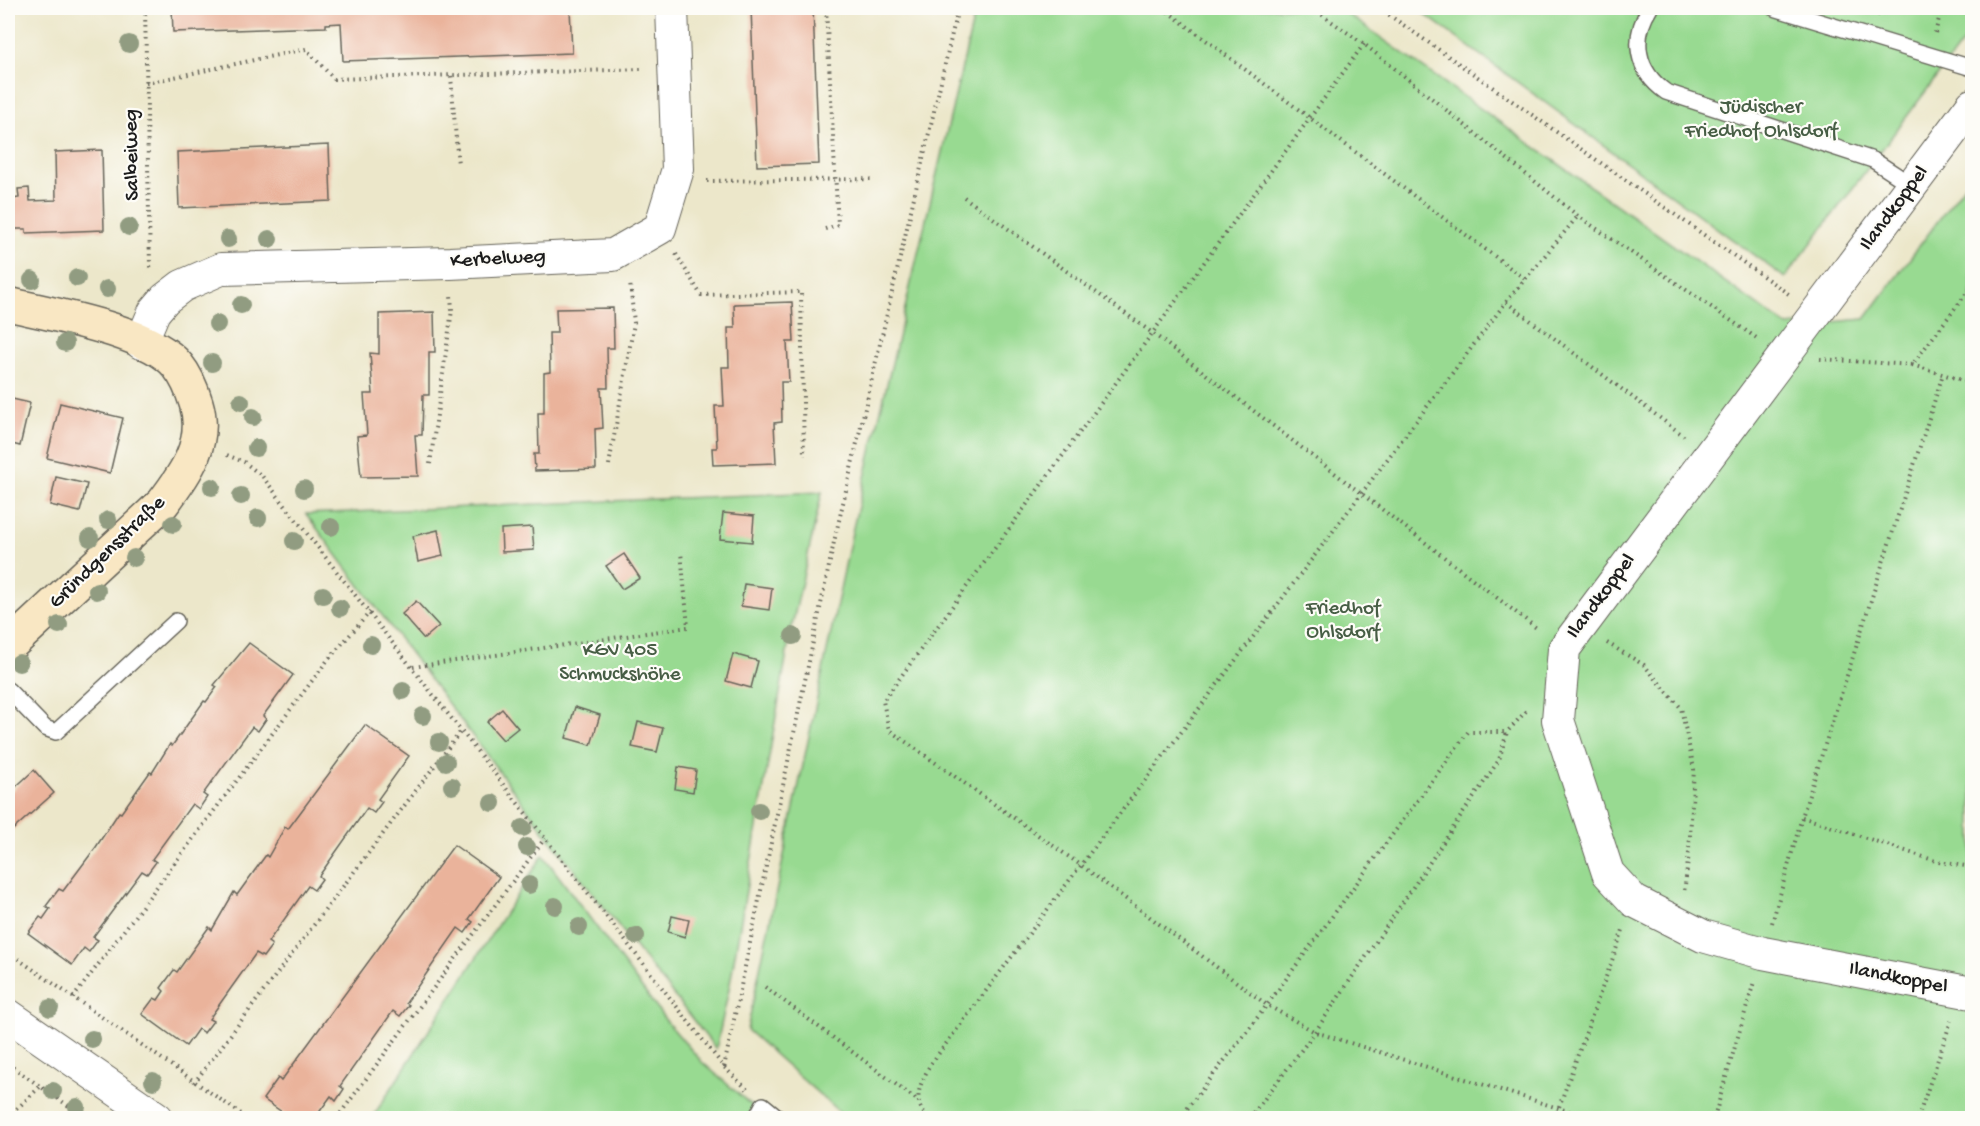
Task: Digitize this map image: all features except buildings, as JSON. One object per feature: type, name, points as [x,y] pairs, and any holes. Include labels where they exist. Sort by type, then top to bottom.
[{"type":"street","points":[[660,228],[678,169],[672,8]]},
{"type":"street","name":"Ilandkoppel","points":[[1967,992],[1763,953],[1702,936],[1634,901],[1608,873],[1558,720],[1569,649],[1709,455],[1972,105]]},
{"type":"street","name":"Kerbelweg","points":[[141,343],[154,312],[170,296],[206,273],[221,269],[450,263],[613,255],[660,228]]},
{"type":"street","points":[[8,304],[91,324],[141,343],[170,358],[187,379],[198,410],[200,425],[196,449]]},
{"type":"street","name":"Gründgensstraße","points":[[8,647],[163,503],[176,486],[196,449]]},
{"type":"street","points":[[8,1015],[157,1119]]},
{"type":"lane","points":[[1650,8],[1642,20],[1638,50],[1648,75],[1666,92],[1874,160],[1913,186]]},
{"type":"lane","points":[[1774,8],[1972,68]]},
{"type":"lane","points":[[8,690],[49,732],[56,732],[176,621]]},
{"type":"lane","points":[[760,1112],[778,1119]]},
{"type":"path","name":"Salbeiweg","points":[[145,8],[150,266],[170,296]]},
{"type":"path","points":[[825,230],[838,225],[826,8]]},
{"type":"path","points":[[724,1067],[834,542],[957,8]]},
{"type":"path","points":[[1163,8],[1525,279]]},
{"type":"path","points":[[1312,8],[1364,44],[1578,216],[1783,356],[1912,365],[1972,383]]},
{"type":"path","points":[[1379,8],[1815,312]]},
{"type":"path","points":[[1364,44],[883,700],[889,730],[1082,866],[1267,1005],[1315,1032],[1590,1119]]},
{"type":"path","points":[[146,83],[306,49],[334,79],[674,68]]},
{"type":"path","points":[[451,76],[458,165]]},
{"type":"path","points":[[674,182],[874,179]]},
{"type":"path","points":[[964,197],[1151,332],[1360,495],[1569,649],[1644,665],[1681,708],[1694,769],[1689,853],[1680,924]]},
{"type":"path","points":[[928,1119],[921,1111],[917,1100],[920,1084],[930,1065],[1506,302],[1578,216]]},
{"type":"path","points":[[660,228],[701,295],[801,292],[804,456]]},
{"type":"path","points":[[609,465],[634,323],[627,247]]},
{"type":"path","points":[[430,464],[452,310],[450,263]]},
{"type":"path","points":[[1912,365],[1972,286]]},
{"type":"path","points":[[1506,302],[1709,455]]},
{"type":"path","points":[[1714,1119],[1802,817],[1943,374]]},
{"type":"path","points":[[196,449],[244,462],[262,476],[760,1112]]},
{"type":"path","points":[[413,667],[688,627],[681,552]]},
{"type":"path","points":[[73,999],[327,661],[370,612]]},
{"type":"path","points":[[1250,1119],[1315,1032],[1499,760],[1507,732],[1569,649]]},
{"type":"path","points":[[194,1083],[461,731]]},
{"type":"path","points":[[1180,1119],[1468,732],[1507,732]]},
{"type":"path","points":[[1802,817],[1940,862],[1972,867]]},
{"type":"path","points":[[337,1119],[544,838]]},
{"type":"path","points":[[1555,1119],[1634,901]]},
{"type":"path","points":[[8,952],[247,1119]]},
{"type":"path","points":[[765,987],[917,1100]]},
{"type":"path","points":[[1918,1119],[1967,992]]},
{"type":"path","points":[[8,1064],[86,1119]]},
{"type":"path","points":[[8,1117],[41,1086]]},
{"type":"green space","name":"Friedhof Ohlsdorf","points":[[976,8],[1339,8],[1787,326],[1865,319],[1972,175],[1972,1118],[846,1118],[747,1030],[853,528]]},
{"type":"green space","name":"Jüdischer Friedhof Ohlsdorf","points":[[1416,8],[1972,8],[1972,30],[1785,278]]},
{"type":"green space","name":"KGV 405 Schmuckshöhe","points":[[822,492],[790,635],[730,984],[716,1049],[549,838],[306,514]]},
{"type":"green space","points":[[543,855],[667,1022],[702,1062],[766,1118],[372,1118]]}]
